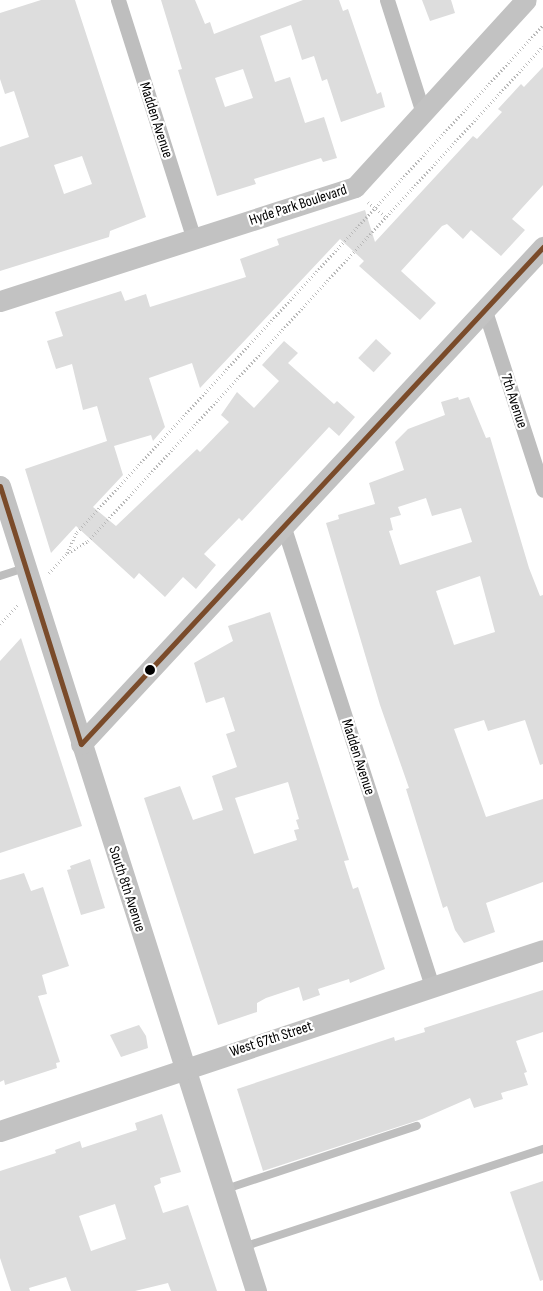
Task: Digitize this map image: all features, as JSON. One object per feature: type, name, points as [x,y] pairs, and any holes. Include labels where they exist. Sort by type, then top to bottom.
[{"type":"street","name":"Madden Avenue","points":[[118,0],[194,239]]},
{"type":"street","points":[[388,0],[423,113]]},
{"type":"street","name":"Hyde Park Boulevard","points":[[0,302],[355,187],[526,0]]},
{"type":"street","points":[[81,744],[284,528],[543,247]]},
{"type":"street","name":"7th Avenue","points":[[485,311],[543,490]]},
{"type":"street","name":"South 8th Avenue","points":[[0,486],[256,1291]]},
{"type":"street","name":"Madden Avenue","points":[[284,528],[432,986]]},
{"type":"street","name":"West 67th Street","points":[[0,1131],[184,1067],[543,950]]},
{"type":"lane","points":[[0,576],[26,567]]},
{"type":"lane","points":[[224,1190],[417,1126]]},
{"type":"lane","points":[[242,1248],[543,1149]]},
{"type":"path","points":[[543,25],[77,532],[67,553],[88,541],[543,46]]},
{"type":"path","points":[[367,202],[386,217]]},
{"type":"building","points":[[41,0],[75,0],[146,217],[110,231],[109,237],[0,271],[0,147],[29,137],[14,91],[5,94],[0,79],[0,13]],"holes":[[[82,156],[92,184],[64,194],[54,165]]]},
{"type":"building","points":[[161,0],[195,0],[205,24],[210,22],[214,34],[303,0],[339,0],[343,11],[348,9],[377,94],[381,92],[385,107],[341,122],[327,79],[322,81],[314,56],[302,60],[291,25],[260,36],[275,82],[290,77],[305,123],[324,117],[337,158],[323,162],[321,158],[254,179],[256,184],[217,196],[178,70],[182,69]],"holes":[[[243,69],[253,98],[225,107],[215,78]]]},
{"type":"building","points":[[422,0],[451,0],[455,13],[430,21]]},
{"type":"building","points":[[543,67],[543,185],[512,219],[525,230],[501,256],[471,230],[463,239],[447,224],[442,226],[401,271],[436,303],[420,320],[359,266],[364,261],[340,239],[200,388],[192,363],[149,378],[165,427],[153,441],[151,435],[114,446],[123,475],[93,507],[116,526],[197,449],[200,452],[229,422],[221,415],[237,392],[254,408],[279,381],[262,365],[284,341],[298,353],[288,363],[334,404],[337,401],[355,417],[339,436],[329,427],[242,521],[239,518],[204,554],[216,565],[196,589],[183,577],[165,597],[139,573],[134,579],[76,526],[51,553],[25,469],[107,441],[97,406],[83,410],[72,364],[56,369],[47,341],[63,336],[55,312],[121,291],[125,301],[146,294],[150,307],[246,277],[240,259],[279,245],[277,239],[365,210],[375,242],[473,136],[477,139],[502,112],[498,109],[521,84],[524,87]]},
{"type":"building","points":[[376,339],[391,353],[374,372],[358,358]]},
{"type":"building","points":[[458,397],[459,400],[469,397],[486,438],[490,437],[529,568],[540,596],[543,595],[543,764],[540,765],[525,720],[488,731],[484,720],[454,729],[486,817],[543,799],[543,882],[486,903],[495,932],[464,943],[455,930],[447,906],[443,908],[406,789],[409,788],[380,705],[326,523],[339,519],[338,515],[375,504],[369,483],[404,470],[395,442],[408,429],[445,415],[441,402]],"holes":[[[426,498],[432,516],[461,508],[472,542],[400,565],[389,531],[393,530],[390,518],[401,515],[398,507]],[[480,576],[495,632],[454,645],[436,591]]]},
{"type":"building","points":[[270,612],[349,860],[344,861],[353,889],[358,887],[385,969],[350,983],[349,979],[318,989],[320,995],[303,1001],[299,987],[266,998],[257,1003],[257,1012],[218,1025],[144,798],[180,786],[193,820],[223,810],[212,776],[237,767],[226,734],[235,731],[224,697],[206,703],[194,663],[233,641],[228,626]],"holes":[[[288,782],[299,819],[296,820],[299,829],[294,830],[297,840],[254,854],[235,798]]]},
{"type":"building","points":[[21,638],[82,826],[0,853],[0,661]]},
{"type":"building","points":[[90,859],[105,908],[81,915],[67,870],[71,869],[70,866]]},
{"type":"building","points":[[24,873],[31,891],[43,887],[69,966],[42,975],[47,994],[38,996],[60,1062],[56,1063],[57,1068],[5,1085],[4,1080],[0,1082],[0,880]]},
{"type":"building","points":[[543,990],[543,1032],[516,1041],[527,1072],[524,1073],[528,1085],[501,1093],[503,1099],[474,1108],[470,1098],[422,1119],[263,1171],[237,1089],[394,1037],[395,1041],[425,1032],[424,1028]]},
{"type":"building","points":[[139,1025],[146,1036],[148,1048],[121,1057],[110,1035]]},
{"type":"building","points":[[162,1114],[181,1172],[160,1178],[161,1183],[154,1186],[163,1213],[188,1205],[217,1291],[171,1291],[168,1283],[135,1291],[71,1291],[66,1277],[29,1288],[30,1291],[11,1291],[0,1258],[0,1171],[56,1153],[55,1150],[80,1141],[82,1148],[137,1130],[135,1123]],"holes":[[[115,1204],[126,1239],[91,1251],[79,1216]]]},
{"type":"building","points":[[543,1181],[543,1280],[540,1281],[510,1192]]},
{"type":"transit line","points":[[0,486],[81,744],[543,247]]}]
